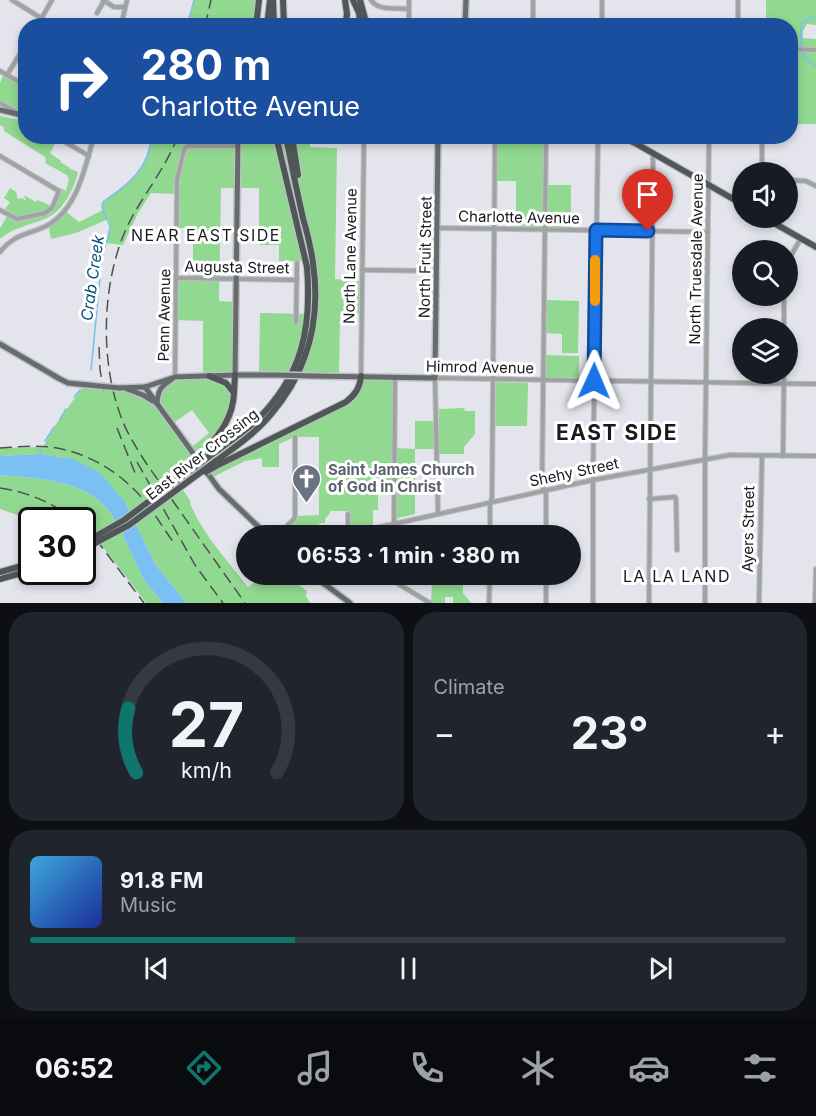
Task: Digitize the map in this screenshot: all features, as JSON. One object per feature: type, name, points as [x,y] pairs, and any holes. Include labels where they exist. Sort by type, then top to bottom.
[{"type":"highway","points":[[256,18],[258,0]]},
{"type":"highway","points":[[268,18],[271,0]]},
{"type":"highway","points":[[271,0],[273,18]]},
{"type":"highway","points":[[283,0],[284,18]]},
{"type":"highway","points":[[345,0],[346,18]]},
{"type":"highway","points":[[353,0],[359,18]]},
{"type":"highway","points":[[360,0],[365,18]]},
{"type":"highway","name":"East River Crossing","points":[[96,536],[215,460],[281,392],[293,371],[306,330],[307,267],[278,144]]},
{"type":"highway","name":"East River Crossing","points":[[96,543],[129,525],[256,429],[272,414],[294,383],[303,364],[313,326],[316,298],[313,259],[288,144]]},
{"type":"highway","points":[[293,144],[304,220]]},
{"type":"highway","points":[[636,144],[732,198]]},
{"type":"highway","points":[[783,228],[816,247]]},
{"type":"highway","points":[[170,487],[218,436],[226,424],[232,409],[235,375]]},
{"type":"highway","points":[[208,376],[226,383],[234,393]]},
{"type":"highway","points":[[215,460],[346,402],[357,391],[361,376]]},
{"type":"highway","points":[[0,572],[18,567]]},
{"type":"highway","points":[[0,578],[18,574]]},
{"type":"main road","points":[[465,0],[465,18]]},
{"type":"main road","points":[[0,110],[18,114]]},
{"type":"main road","name":"North Fruit Street","points":[[435,378],[438,144]]},
{"type":"main road","points":[[235,375],[238,146]]},
{"type":"main road","points":[[0,344],[68,383],[122,388],[144,396],[157,404]]},
{"type":"main road","name":"Himrod Avenue","points":[[122,388],[145,387],[175,377],[235,375],[435,378]]},
{"type":"main road","points":[[157,404],[160,389],[175,377]]},
{"type":"main road","points":[[145,387],[219,489],[257,525]]},
{"type":"main road","points":[[326,585],[350,603]]},
{"type":"street","points":[[12,0],[42,18],[52,0]]},
{"type":"street","points":[[97,13],[103,0],[114,7],[125,8]]},
{"type":"street","points":[[123,18],[127,0]]},
{"type":"street","points":[[409,0],[409,18]]},
{"type":"street","points":[[533,0],[533,18]]},
{"type":"street","points":[[602,0],[602,18]]},
{"type":"street","points":[[738,0],[738,18]]},
{"type":"street","points":[[372,2],[380,8],[409,9]]},
{"type":"street","points":[[798,49],[816,50]]},
{"type":"street","points":[[7,75],[18,57]]},
{"type":"street","points":[[0,71],[18,81]]},
{"type":"street","points":[[0,103],[18,113]]},
{"type":"street","points":[[69,144],[89,156]]},
{"type":"street","points":[[0,252],[15,238],[48,224],[62,214],[78,189],[92,144]]},
{"type":"street","name":"North Lane Avenue","points":[[361,376],[364,144]]},
{"type":"street","points":[[490,525],[495,144]]},
{"type":"street","points":[[546,144],[542,486],[546,494],[546,525]]},
{"type":"street","points":[[593,603],[598,144]]},
{"type":"street","name":"North Truesdale Avenue","points":[[705,603],[709,144]]},
{"type":"street","points":[[762,144],[762,162]]},
{"type":"street","name":"Penn Avenue","points":[[175,377],[177,180],[186,147],[238,146]]},
{"type":"street","points":[[649,603],[653,153]]},
{"type":"street","points":[[0,156],[59,191],[52,208],[43,214],[17,219],[0,210]]},
{"type":"street","points":[[798,181],[816,184]]},
{"type":"street","name":"Charlotte Avenue","points":[[437,228],[708,232]]},
{"type":"street","points":[[798,243],[801,238]]},
{"type":"street","points":[[296,322],[297,263]]},
{"type":"street","points":[[362,270],[436,271]]},
{"type":"street","name":"Augusta Street","points":[[176,278],[297,279]]},
{"type":"street","points":[[394,523],[395,377]]},
{"type":"street","points":[[435,378],[438,513]]},
{"type":"street","name":"Himrod Avenue","points":[[435,378],[732,383]]},
{"type":"street","points":[[783,456],[784,384]]},
{"type":"street","name":"Himrod Avenue","points":[[798,384],[816,384]]},
{"type":"street","points":[[288,525],[295,516],[295,437]]},
{"type":"street","name":"Shehy Street","points":[[386,525],[593,480],[735,455],[816,456]]},
{"type":"street","name":"Ayers Street","points":[[759,603],[762,456]]},
{"type":"street","points":[[649,499],[675,497],[677,550]]},
{"type":"street","points":[[348,514],[348,525]]},
{"type":"street","points":[[815,603],[816,569]]},
{"type":"street","points":[[0,578],[7,576]]},
{"type":"street","points":[[400,585],[430,603]]},
{"type":"street","points":[[489,603],[490,585]]},
{"type":"street","points":[[546,585],[546,603]]},
{"type":"green space","points":[[194,0],[257,0],[256,18],[189,18]]},
{"type":"green space","points":[[766,0],[816,0],[816,25],[807,24],[803,31],[803,38],[816,39],[816,124],[798,124],[798,18],[766,18]]},
{"type":"green space","points":[[4,73],[18,82],[18,112],[0,103],[0,83]]},
{"type":"green space","points":[[0,116],[18,120],[18,140],[4,131],[4,127],[0,125]]},
{"type":"green space","points":[[24,144],[55,144],[50,153],[70,169],[78,172],[71,192],[53,215],[16,229],[0,239],[0,228],[8,215],[3,212],[10,202],[4,198],[10,188],[16,192],[18,199],[22,198],[26,201],[24,195],[36,202],[37,200],[52,206],[61,188],[66,191],[69,180],[67,175],[45,163],[45,157]]},
{"type":"green space","points":[[150,144],[310,144],[310,147],[337,148],[335,279],[362,281],[362,314],[340,315],[339,376],[259,375],[260,313],[308,314],[305,261],[279,261],[279,245],[259,245],[259,188],[221,188],[219,301],[236,302],[235,375],[211,376],[224,382],[234,393],[226,424],[197,458],[205,469],[346,402],[361,379],[395,377],[395,448],[415,449],[415,514],[394,519],[395,492],[378,491],[378,510],[373,510],[373,525],[348,525],[348,511],[330,511],[325,523],[291,525],[298,516],[319,515],[319,437],[295,437],[279,444],[279,467],[262,467],[262,458],[245,461],[211,478],[207,472],[181,487],[208,536],[236,572],[236,585],[248,587],[251,585],[299,585],[307,591],[306,596],[310,603],[186,603],[155,564],[125,502],[73,459],[40,454],[0,456],[0,448],[43,447],[54,427],[84,385],[145,387],[157,403],[158,395],[175,377],[203,376],[203,321],[175,320],[176,278],[193,278],[193,228],[177,228],[177,194],[151,193],[138,213],[123,245],[106,243],[110,226],[108,219],[76,233],[51,239],[48,224],[64,210],[79,222],[103,210],[104,201],[130,182],[142,167]],"holes":[[[192,410],[209,433],[193,446],[175,422]]]},
{"type":"green space","points":[[495,144],[546,144],[546,185],[571,185],[571,230],[516,229],[516,181],[495,181]]},
{"type":"green space","points":[[544,300],[579,301],[578,353],[562,353],[562,334],[544,333]]},
{"type":"green space","points":[[546,355],[579,356],[579,377],[546,377]]},
{"type":"green space","points":[[496,382],[528,383],[527,426],[495,426]]},
{"type":"green space","points":[[464,408],[465,411],[475,411],[475,434],[464,447],[464,454],[439,454],[439,409]]},
{"type":"green space","points":[[415,421],[436,421],[437,449],[415,449]]},
{"type":"green space","points":[[0,475],[60,483],[88,493],[110,512],[143,578],[163,603],[146,603],[96,539],[96,507],[18,507],[18,515],[0,509]]},
{"type":"green space","points":[[432,585],[463,585],[463,593],[471,603],[453,603],[453,597],[445,597],[445,603],[431,603]]},
{"type":"water","points":[[40,454],[73,459],[100,473],[125,502],[155,564],[186,603],[163,603],[143,578],[115,520],[100,501],[75,487],[60,483],[0,475],[0,456]]},
{"type":"waterway","name":"Crab Creek","points":[[189,18],[194,0]]},
{"type":"waterway","points":[[801,47],[801,25],[816,15]]},
{"type":"waterway","points":[[802,52],[807,60],[816,66]]},
{"type":"waterway","name":"Crab Creek","points":[[91,370],[102,258],[110,226],[102,204],[136,174],[147,157],[150,144]]},
{"type":"waterway","name":"Crab Creek","points":[[74,397],[80,390]]},
{"type":"waterway","name":"Crab Creek","points":[[60,419],[66,409]]},
{"type":"waterway","name":"Crab Creek","points":[[45,441],[54,427]]},
{"type":"waterway","name":"Crab Creek","points":[[40,454],[41,450]]},
{"type":"railway","points":[[207,18],[211,0]]},
{"type":"railway","points":[[175,144],[132,217],[118,250],[112,273],[106,321],[109,369],[120,414],[135,445],[245,603]]},
{"type":"railway","points":[[99,347],[104,391]]},
{"type":"railway","points":[[117,428],[135,473]]},
{"type":"railway","points":[[0,448],[51,447],[77,453],[101,464],[133,488],[151,509],[174,543]]},
{"type":"railway","points":[[137,462],[195,565],[223,603]]},
{"type":"railway","points":[[0,488],[20,492],[56,507]]},
{"type":"railway","points":[[96,541],[144,603]]},
{"type":"slow traffic","points":[[595,260],[595,301]]},
{"type":"place","name":"Saint James Church of God in Christ","points":[[307,504]]},
{"type":"district","name":"NEAR EAST SIDE","points":[[206,235]]},
{"type":"district","name":"EAST SIDE","points":[[617,432]]},
{"type":"district","name":"LA LA LAND","points":[[677,576]]},
{"type":"route","points":[[594,381],[596,230],[648,231]]}]
